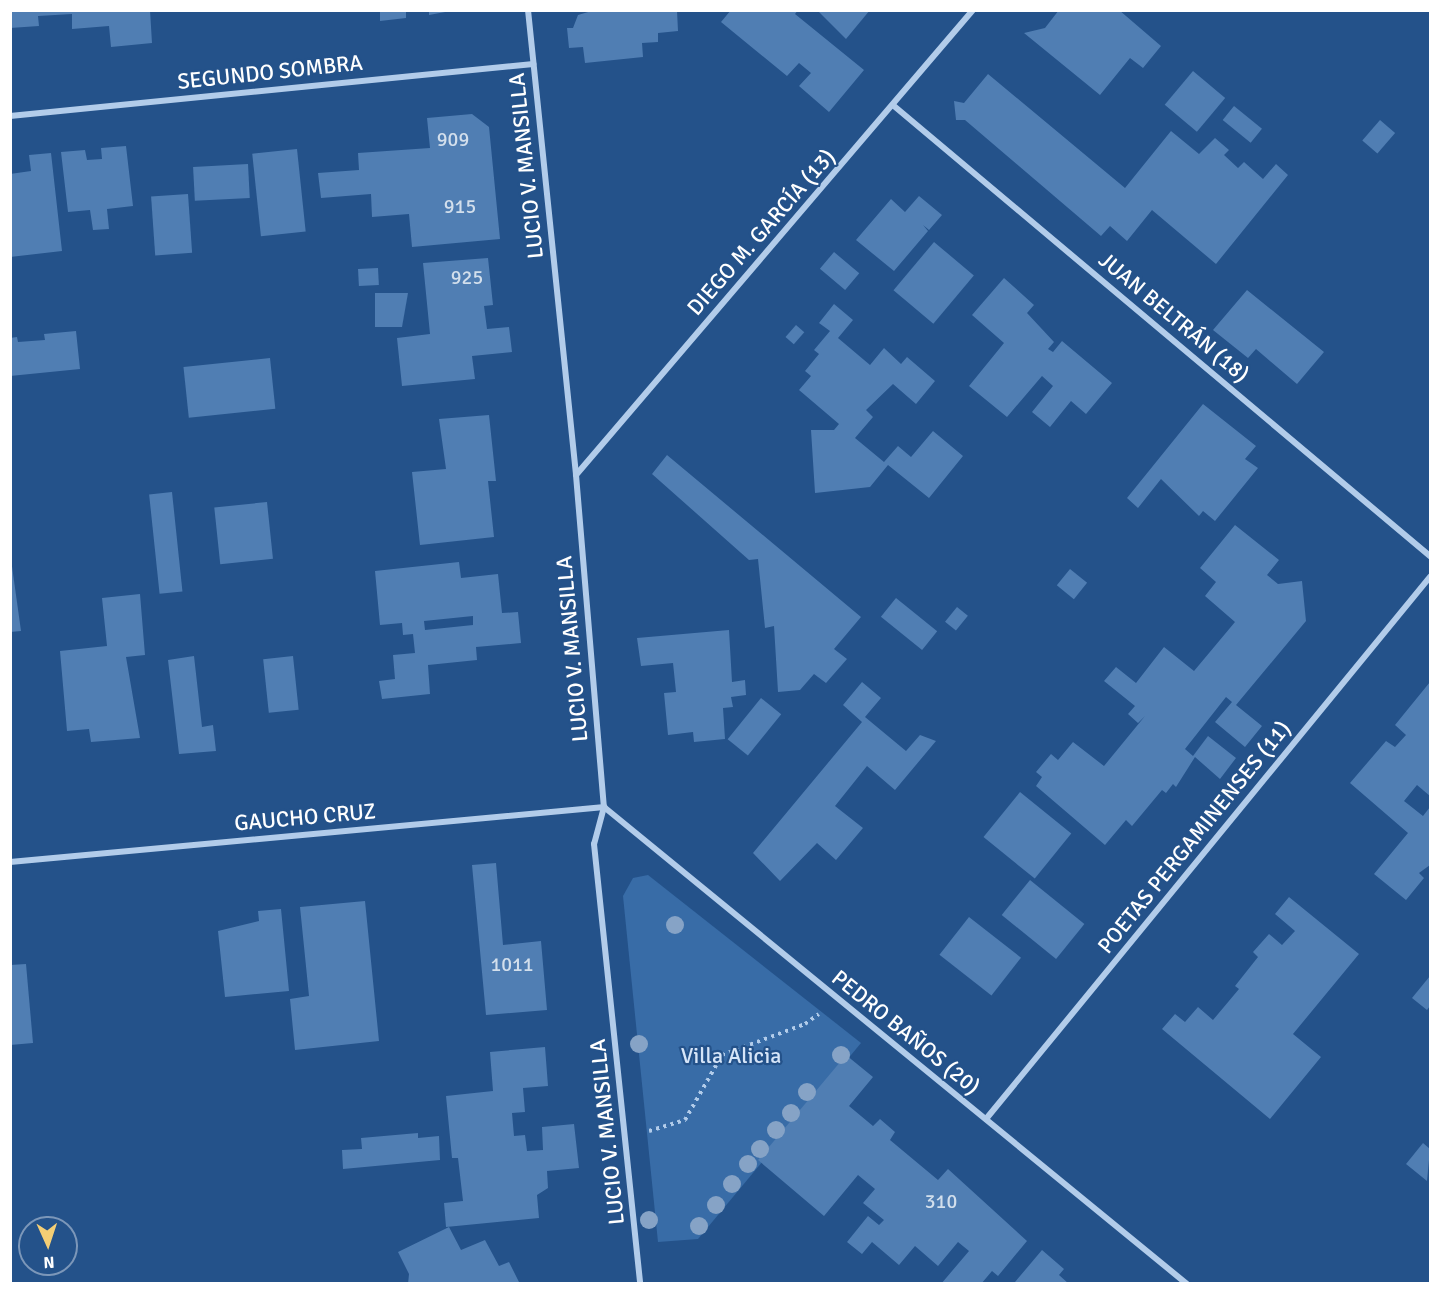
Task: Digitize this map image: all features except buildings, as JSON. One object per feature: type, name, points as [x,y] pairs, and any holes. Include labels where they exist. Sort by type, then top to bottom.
[{"type":"street","name":"LUCIO V. MANSILLA","points":[[528,10],[576,475],[604,807],[594,844],[640,1284]]},
{"type":"street","name":"DIEGO M. GARCÍA (13)","points":[[576,475],[894,106],[973,10]]},
{"type":"street","name":"SEGUNDO SOMBRA","points":[[10,116],[533,64]]},
{"type":"street","name":"JUAN BELTRÁN (18)","points":[[894,106],[1431,556]]},
{"type":"street","name":"POETAS PERGAMINENSES (11)","points":[[986,1119],[1431,577]]},
{"type":"street","name":"GAUCHO CRUZ","points":[[10,862],[604,807]]},
{"type":"street","name":"PEDRO BAÑOS (20)","points":[[604,807],[1187,1284]]},
{"type":"path","points":[[626,1138],[685,1119],[722,1055],[805,1024]]},
{"type":"green space","name":"Villa Alicia","points":[[648,875],[861,1043],[698,1239],[658,1242],[623,896],[633,878]]}]
